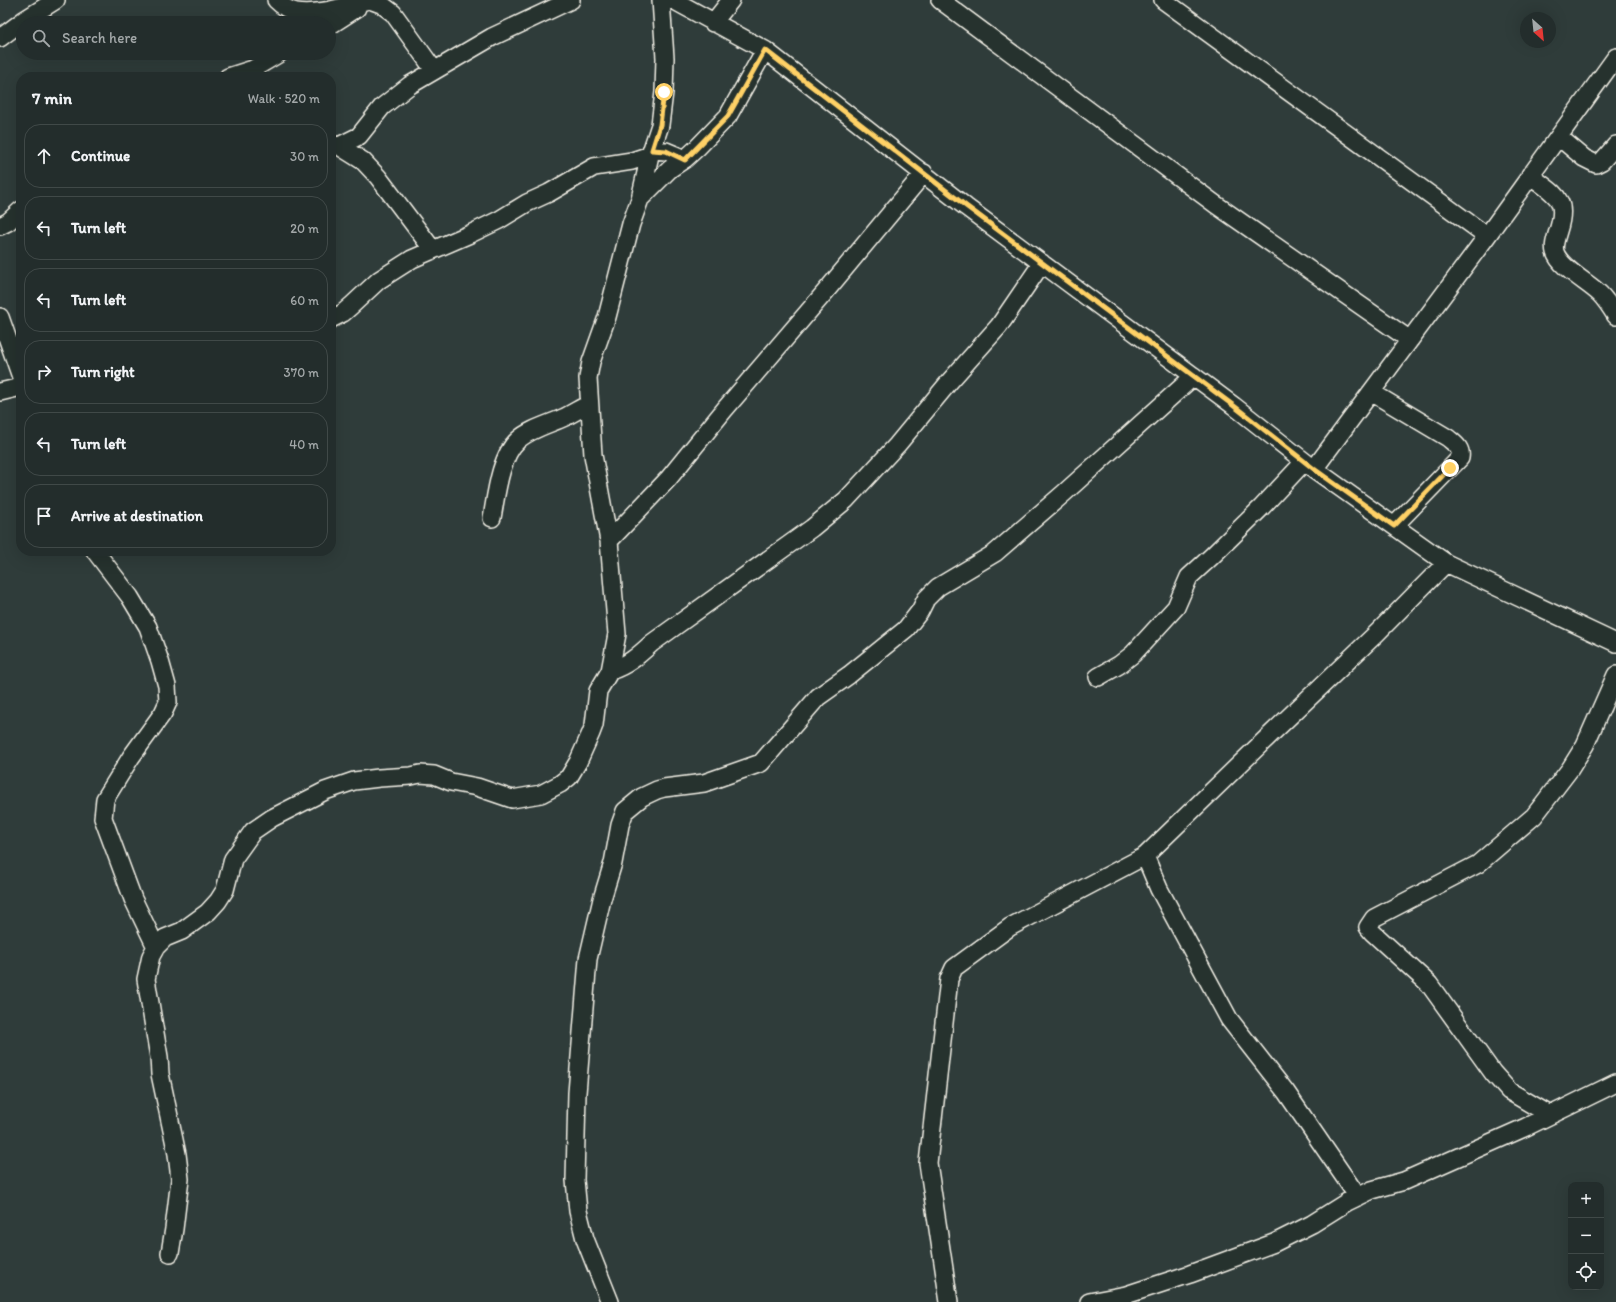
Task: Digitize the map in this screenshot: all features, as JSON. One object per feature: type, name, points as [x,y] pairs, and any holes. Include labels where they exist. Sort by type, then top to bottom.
[{"type":"street","points":[[30,16],[56,0]]},
{"type":"street","points":[[276,0],[287,9],[302,13],[339,8],[369,0],[381,4],[393,13],[434,70]]},
{"type":"street","points":[[336,21],[369,0]]},
{"type":"street","points":[[336,146],[359,136],[382,107],[410,85],[434,70],[492,37],[571,0]]},
{"type":"street","points":[[170,1253],[180,1179],[177,1154],[160,1074],[159,1057],[146,979],[151,956],[156,947],[165,938],[182,931],[203,916],[218,901],[225,890],[233,858],[253,831],[290,808],[339,785],[354,781],[420,774],[434,775],[451,782],[477,787],[512,799],[541,794],[560,784],[572,772],[588,740],[594,724],[598,691],[610,671],[616,634],[609,541],[593,455],[588,378],[591,362],[607,316],[631,224],[640,199],[651,152],[660,125],[664,92],[665,58],[661,0]]},
{"type":"street","points":[[673,0],[765,50],[1042,263],[1234,406],[1309,465],[1446,563],[1616,643]]},
{"type":"street","points":[[713,23],[731,0]]},
{"type":"street","points":[[940,0],[1215,204],[1410,340]]},
{"type":"street","points":[[1163,0],[1487,236]]},
{"type":"street","points":[[0,38],[16,26]]},
{"type":"street","points":[[640,199],[670,169],[685,160],[728,116],[765,50]]},
{"type":"street","points":[[1098,677],[1119,665],[1133,654],[1176,607],[1189,577],[1261,508],[1309,465],[1371,392],[1487,236],[1616,57]]},
{"type":"street","points":[[243,72],[252,69],[268,60]]},
{"type":"street","points":[[359,136],[359,147],[363,161]]},
{"type":"street","points":[[1559,137],[1584,158],[1596,164],[1602,161],[1616,145]]},
{"type":"street","points":[[336,147],[363,161],[378,176],[433,250]]},
{"type":"street","points":[[336,316],[343,313],[389,272],[412,258],[499,220],[527,203],[549,193],[586,170],[594,167],[632,161],[651,152],[666,151],[685,160]]},
{"type":"street","points":[[609,541],[669,478],[725,408],[826,291],[924,173]]},
{"type":"street","points":[[1530,175],[1558,198],[1562,205],[1562,220],[1554,244],[1555,253],[1563,264],[1599,293],[1616,316]]},
{"type":"street","points":[[0,226],[8,222],[16,215]]},
{"type":"street","points":[[610,671],[620,668],[634,659],[657,639],[812,528],[846,500],[897,445],[950,381],[999,326],[1042,263]]},
{"type":"street","points":[[0,317],[16,363]]},
{"type":"street","points":[[610,1302],[585,1239],[578,1210],[575,1180],[577,1093],[588,959],[620,825],[625,812],[642,797],[657,790],[704,783],[761,763],[818,697],[849,675],[906,629],[920,611],[926,599],[938,587],[995,552],[1063,494],[1194,376]]},
{"type":"street","points":[[565,417],[588,378]]},
{"type":"street","points":[[0,392],[16,388]]},
{"type":"street","points":[[1371,392],[1448,438],[1456,445],[1461,453],[1460,458],[1394,526]]},
{"type":"street","points":[[492,518],[506,457],[518,440],[589,404]]},
{"type":"street","points":[[99,556],[130,597],[148,627],[167,686],[168,702],[164,713],[131,757],[105,798],[103,818],[133,899],[156,947]]},
{"type":"street","points":[[949,1302],[928,1163],[948,987],[954,968],[1010,928],[1145,856],[1377,633],[1446,563]]},
{"type":"street","points":[[1550,1115],[1509,1091],[1493,1073],[1429,984],[1368,927],[1374,918],[1478,864],[1534,816],[1570,769],[1585,745],[1616,675]]},
{"type":"street","points":[[1145,856],[1159,889],[1229,1019],[1286,1092],[1358,1197]]},
{"type":"street","points":[[1089,1302],[1126,1295],[1190,1274],[1274,1243],[1312,1224],[1347,1202],[1372,1190],[1404,1181],[1526,1127],[1616,1083]]},
{"type":"route","points":[[664,92],[660,125],[652,150],[666,151],[685,160],[728,116],[765,50],[966,206],[1234,406],[1314,469],[1394,526],[1450,468]]}]
